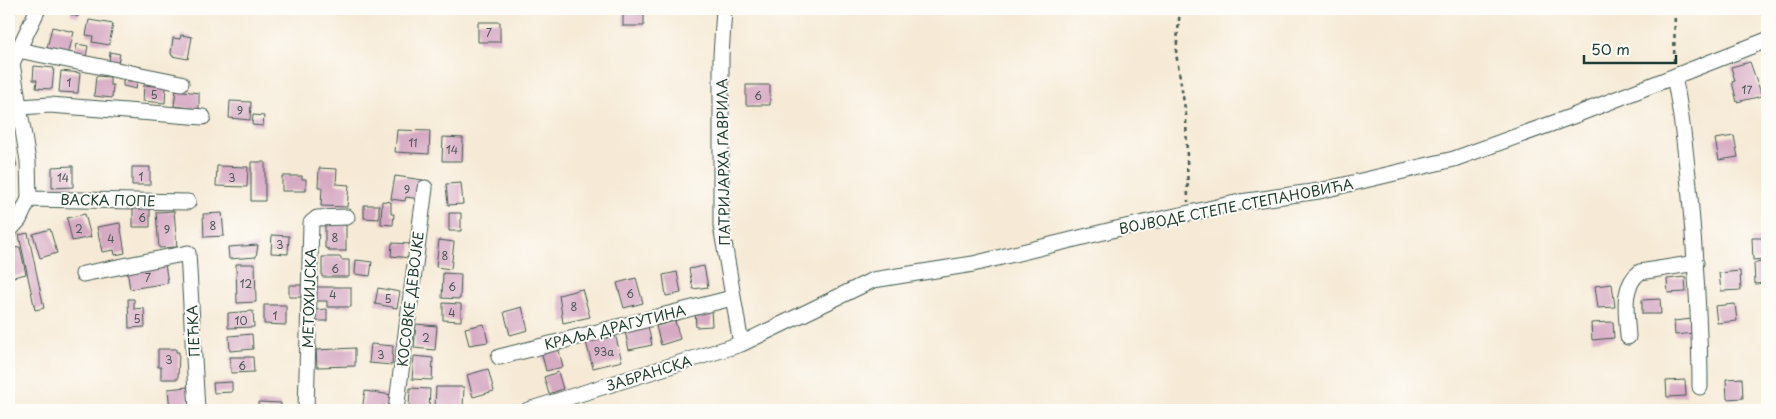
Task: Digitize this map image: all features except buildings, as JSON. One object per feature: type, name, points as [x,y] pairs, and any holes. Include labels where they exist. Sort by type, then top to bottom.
[{"type":"street","points":[[9,231],[19,220],[29,199],[28,161],[21,107],[17,99],[12,63],[38,9]]},
{"type":"street","name":"ПАТРИЈАРХА ГАВРИЛА","points":[[724,9],[721,56],[721,217],[732,298],[741,344]]},
{"type":"street","name":"ВОЈВОДЕ СТЕПЕ СТЕПАНОВИЋА","points":[[741,344],[873,280],[973,264],[1101,232],[1188,213],[1240,202],[1320,191],[1454,159],[1512,139],[1767,40]]},
{"type":"street","points":[[18,50],[180,83]]},
{"type":"street","points":[[1674,77],[1682,119],[1696,263],[1700,313],[1700,387]]},
{"type":"street","points":[[21,107],[50,106],[203,117]]},
{"type":"street","name":"КОСОВКЕ ДЕВОЈКЕ","points":[[396,410],[425,188]]},
{"type":"street","name":"ВАСКА ПОПЕ","points":[[29,199],[188,202]]},
{"type":"street","name":"МЕТОХИЈСКА","points":[[306,410],[311,223],[317,218],[347,217]]},
{"type":"street","name":"ПЕЋКА","points":[[83,274],[188,253],[197,410]]},
{"type":"street","points":[[1628,337],[1626,291],[1634,276],[1640,272],[1696,263]]},
{"type":"street","name":"КРАЉА ДРАГУТИНА","points":[[499,357],[732,298]]},
{"type":"street","name":"ЗАБРАНСКА","points":[[528,410],[741,344]]},
{"type":"path","points":[[1180,9],[1176,54],[1186,115],[1188,213]]},
{"type":"path","points":[[1674,77],[1675,9]]}]
